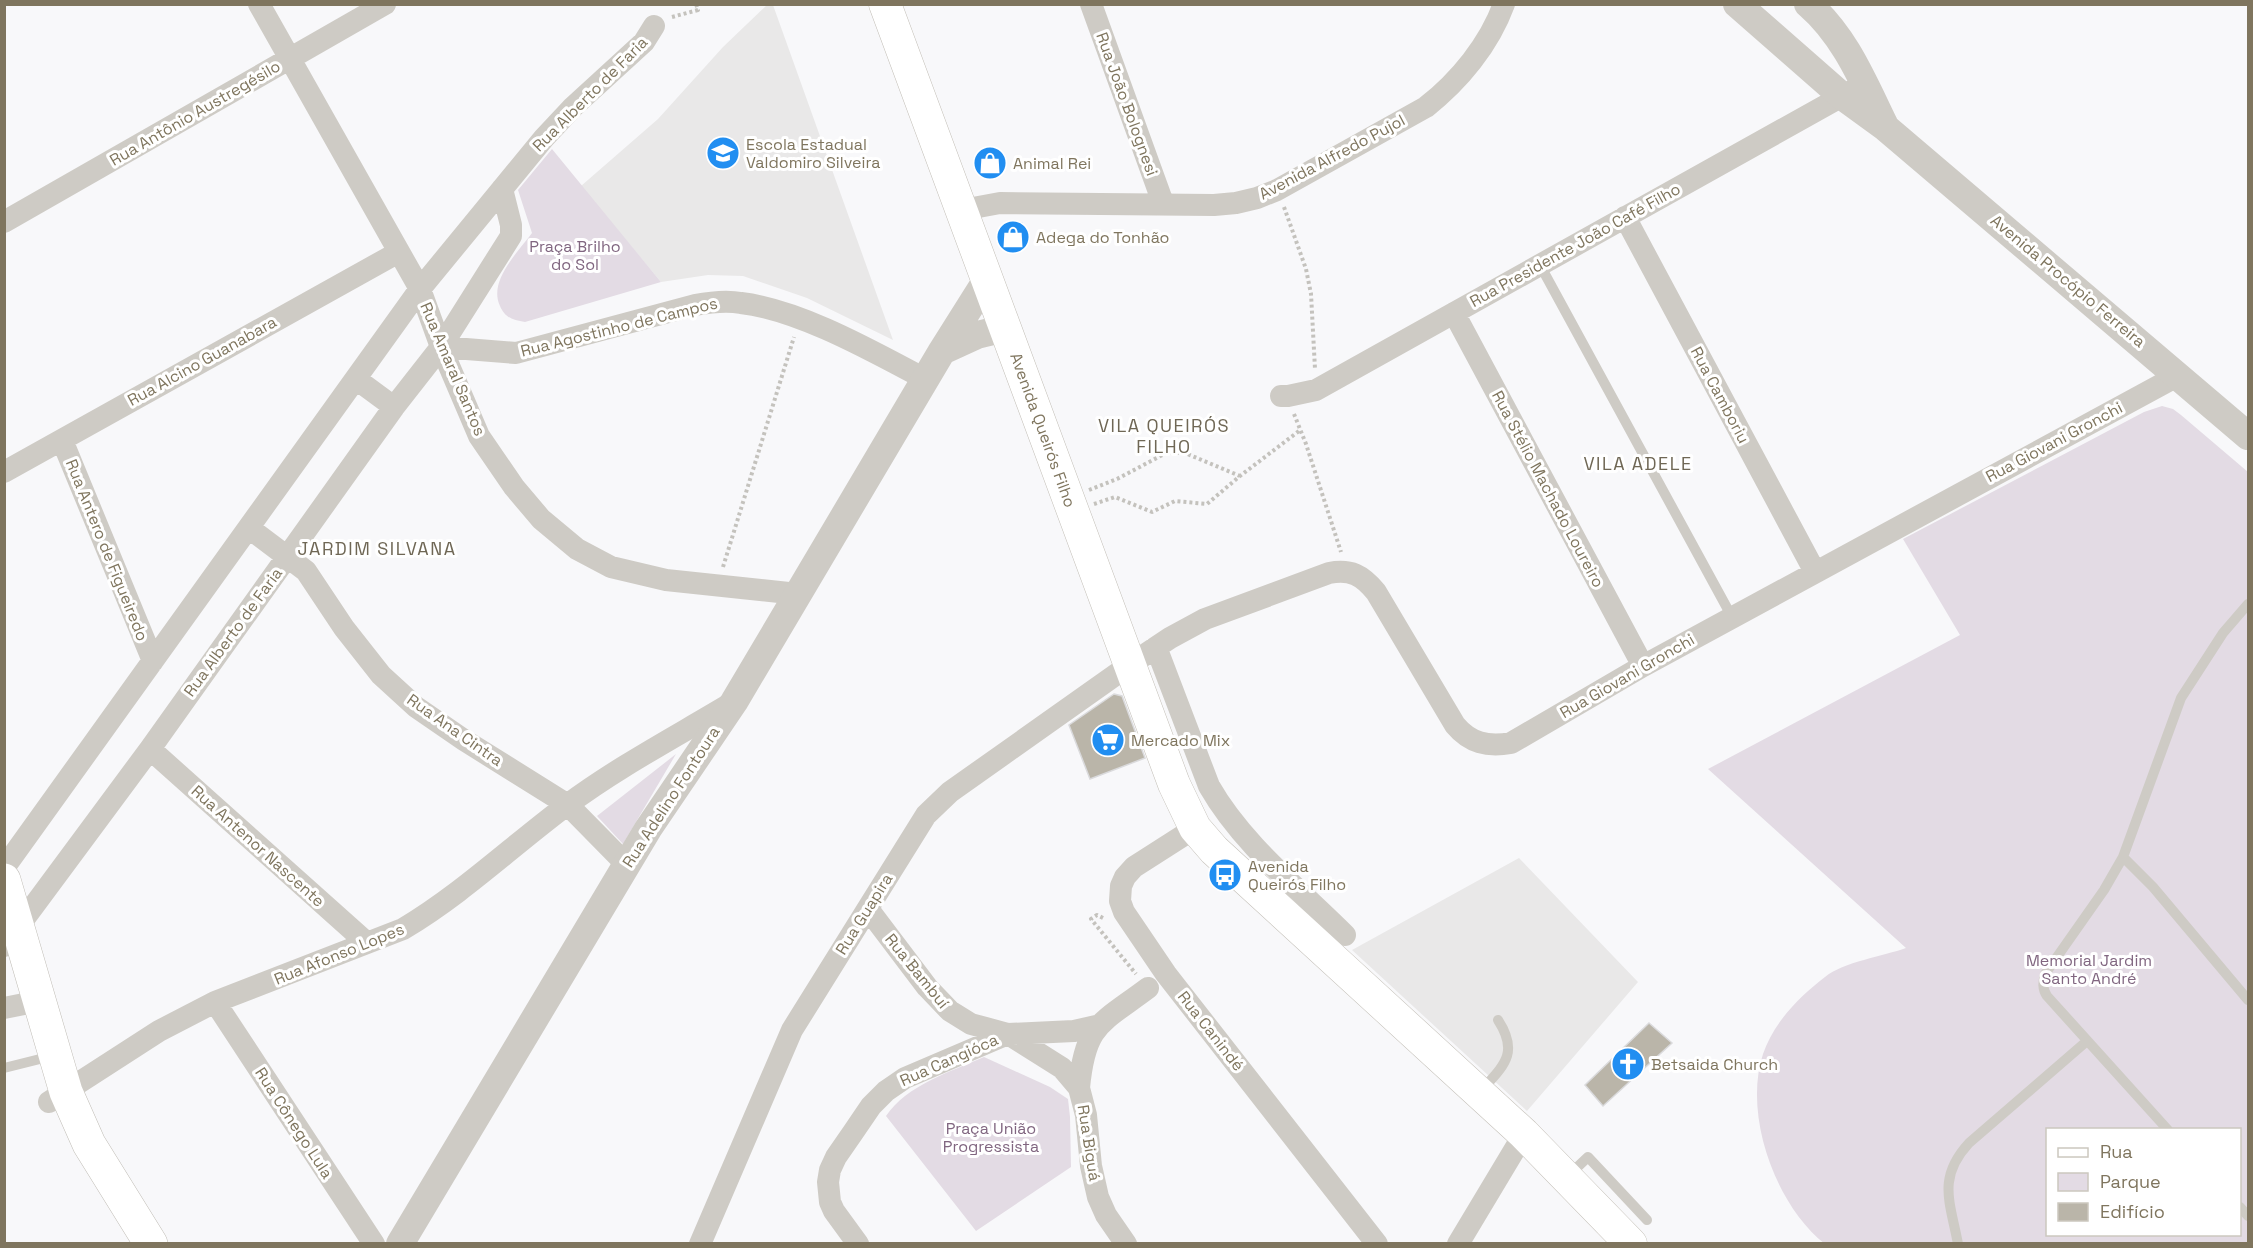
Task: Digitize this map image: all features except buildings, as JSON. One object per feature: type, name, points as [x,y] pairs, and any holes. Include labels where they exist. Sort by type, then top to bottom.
[{"type":"main road","name":"Avenida Queirós Filho","points":[[885,4],[988,278],[1128,666],[1174,784],[1195,828],[1214,850],[1480,1092],[1566,1177],[1605,1198],[1639,1232]]},
{"type":"main road","points":[[4,880],[9,942],[31,1061],[89,1144],[151,1244]]},
{"type":"main road","points":[[57,1097],[73,1153],[126,1244]]},
{"type":"street","name":"Rua Amaral Santos","points":[[259,4],[420,289],[441,348],[479,436],[514,487],[541,519],[577,549],[611,567],[666,580],[798,594]]},
{"type":"street","name":"Rua Antônio Austregésilo","points":[[4,222],[385,4]]},
{"type":"street","name":"Rua João Bolognesi","points":[[1091,4],[1164,203]]},
{"type":"street","name":"Avenida Alfredo Pujol","points":[[962,210],[1000,203],[1214,205],[1257,198],[1277,190],[1426,107],[1468,67],[1500,17],[1504,4]]},
{"type":"street","name":"Avenida Procópio Ferreira","points":[[1737,4],[1853,90],[1886,128],[2248,436]]},
{"type":"street","name":"Avenida Procópio Ferreira","points":[[1808,4],[1839,39],[1853,90]]},
{"type":"street","name":"Rua Alberto de Faria","points":[[4,868],[420,289],[544,138],[573,107],[644,42],[654,26]]},
{"type":"street","name":"Rua Presidente João Café Filho","points":[[1285,396],[1316,390],[1853,90]]},
{"type":"street","name":"Rua Alberto de Faria","points":[[9,942],[394,407],[441,348],[511,236],[511,225],[502,189]]},
{"type":"street","name":"Rua Camboriu","points":[[1625,217],[1815,572]]},
{"type":"street","name":"Rua Alcino Guanabara","points":[[4,472],[399,252]]},
{"type":"street","name":"Rua Adelino Fontoura","points":[[400,1244],[648,829],[734,702],[925,379],[988,278]]},
{"type":"street","name":"Rua Agostinho de Campos","points":[[441,348],[516,353],[717,301],[740,302],[800,319],[925,379]]},
{"type":"street","name":"Rua Stélio Machado Loureiro","points":[[1454,313],[1643,666]]},
{"type":"street","points":[[942,351],[977,335],[1006,328]]},
{"type":"street","name":"Rua Giovani Gronchi","points":[[1128,666],[1188,628],[1329,573],[1342,571],[1354,574],[1369,583],[1376,592],[1455,725],[1471,740],[1495,746],[1510,743],[1732,617],[2179,375]]},
{"type":"street","points":[[357,379],[394,407]]},
{"type":"street","name":"Rua Antero de Figueiredo","points":[[62,440],[153,661]]},
{"type":"street","name":"Rua Ana Cintra","points":[[249,528],[306,571],[344,628],[381,675],[416,706],[464,740],[568,805],[627,865]]},
{"type":"street","points":[[1156,647],[1205,775],[1220,804],[1244,835],[1345,935]]},
{"type":"street","name":"Rua Guapira","points":[[700,1244],[792,1030],[926,815],[950,792],[1128,666]]},
{"type":"street","name":"Rua Afonso Lopes","points":[[57,1097],[159,1031],[215,1002],[404,929],[431,912],[568,805],[619,771],[734,702]]},
{"type":"street","name":"Rua Antenor Nascente","points":[[150,749],[367,944]]},
{"type":"street","points":[[1124,912],[1120,901],[1121,886],[1125,877],[1134,867],[1195,828]]},
{"type":"street","name":"Rua Bambuí","points":[[868,909],[927,987],[950,1011],[971,1024],[1008,1034]]},
{"type":"street","name":"Rua Canindé","points":[[1124,912],[1166,974],[1377,1244]]},
{"type":"street","name":"Rua Cangióca","points":[[858,1244],[834,1211],[829,1191],[830,1170],[836,1157],[871,1106],[886,1091],[905,1078],[1008,1034],[1074,1031],[1096,1026],[1148,988]]},
{"type":"street","name":"Rua Cônego Lula","points":[[215,1002],[374,1244]]},
{"type":"street","name":"Rua Cangióca","points":[[1079,1088],[1084,1049],[1096,1026]]},
{"type":"street","name":"Rua Biguá","points":[[1008,1034],[1062,1068],[1079,1088],[1086,1115],[1091,1166],[1098,1197],[1106,1215],[1126,1244]]},
{"type":"street","points":[[1458,1244],[1524,1134]]},
{"type":"lane","points":[[1540,265],[1732,617]]},
{"type":"lane","points":[[2166,1128],[2044,992],[2044,980],[2045,974],[2104,890],[2123,857],[2181,698],[2223,633],[2248,604]]},
{"type":"lane","points":[[2123,857],[2153,887],[2248,1000]]},
{"type":"lane","points":[[1480,1092],[1503,1066],[1508,1056],[1509,1043],[1505,1030],[1498,1020]]},
{"type":"lane","points":[[1958,1244],[1948,1181],[1957,1157],[1969,1143],[2087,1041]]},
{"type":"path","points":[[654,26],[669,18],[698,10],[696,4]]},
{"type":"path","points":[[1277,190],[1311,294],[1316,390]]},
{"type":"path","points":[[717,586],[800,319]]},
{"type":"path","points":[[1285,396],[1306,444],[1341,552]]},
{"type":"path","points":[[1070,505],[1115,497],[1152,512],[1175,501],[1207,504],[1299,431]]},
{"type":"path","points":[[1070,505],[1168,452],[1185,453],[1240,476]]},
{"type":"path","points":[[1124,912],[1110,922],[1098,915],[1091,919],[1148,988]]},
{"type":"shaded area","name":"Escola Estadual Valdomiro Silveira","points":[[767,5],[773,5],[893,340],[807,298],[743,276],[708,275],[661,282],[581,186],[658,119],[723,47]]},
{"type":"shaded area","points":[[1519,858],[1638,982],[1527,1111],[1352,950]]},
{"type":"green space","name":"Praça Brilho do Sol","points":[[552,149],[661,282],[525,322],[513,319],[504,313],[497,296],[498,287],[506,267],[532,233],[518,190]]},
{"type":"green space","name":"Memorial Jardim Santo André","points":[[2162,406],[2173,409],[2181,415],[2248,472],[2248,1243],[1825,1244],[1807,1227],[1791,1206],[1778,1183],[1768,1157],[1757,1104],[1758,1078],[1768,1042],[1788,1011],[1825,977],[1853,963],[1906,948],[1708,769],[1960,635],[1903,539],[2144,412]]},
{"type":"green space","points":[[676,754],[623,844],[597,816]]},
{"type":"green space","name":"Praça União Progressista","points":[[984,1057],[1050,1087],[1068,1099],[1071,1167],[976,1231],[886,1116],[905,1096],[930,1080]]},
{"type":"place","name":"Escola Estadual Valdomiro Silveira","points":[[723,153]]},
{"type":"place","name":"Animal Rei","points":[[990,163]]},
{"type":"place","name":"Adega do Tonhão","points":[[1013,237]]},
{"type":"place","name":"Mercado Mix","points":[[1108,740]]},
{"type":"place","name":"Avenida Queirós Filho","points":[[1225,875]]},
{"type":"place","name":"Betsaida Church","points":[[1628,1064]]},
{"type":"district","name":"VILA QUEIRÓS FILHO","points":[[1164,435]]},
{"type":"district","name":"VILA ADELE","points":[[1638,463]]},
{"type":"district","name":"JARDIM SILVANA","points":[[377,548]]}]
